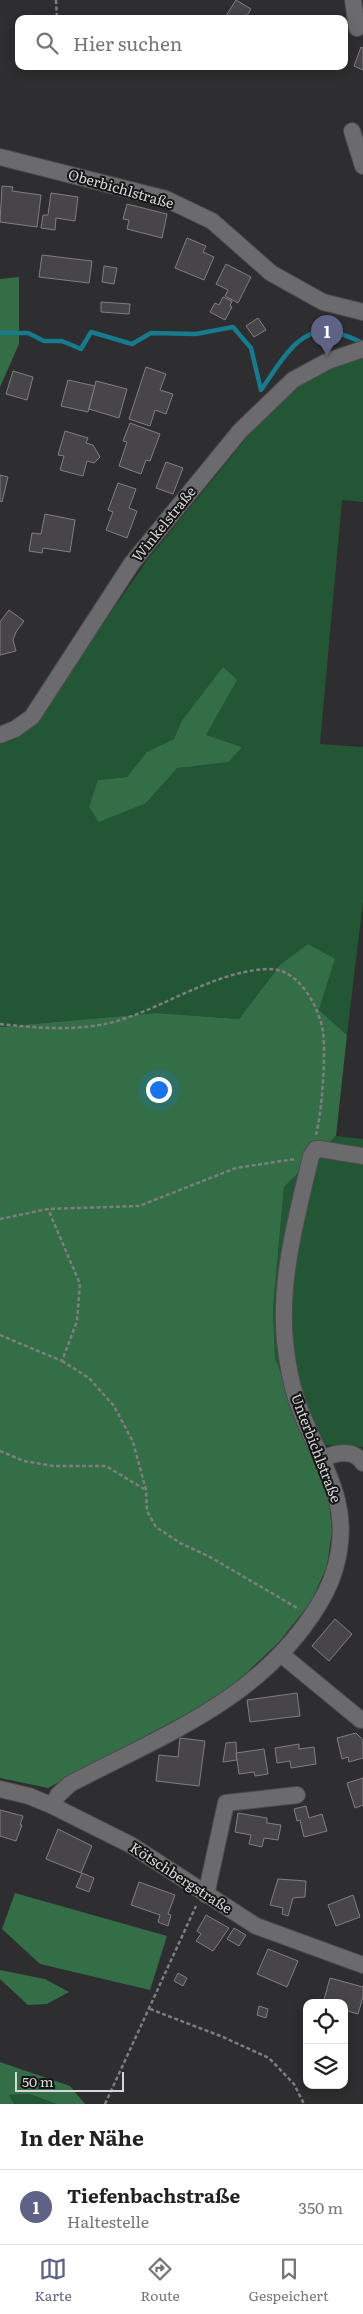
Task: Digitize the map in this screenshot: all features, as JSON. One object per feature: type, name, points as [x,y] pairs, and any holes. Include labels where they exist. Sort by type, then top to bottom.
[{"type":"street","points":[[353,0],[357,28]]},
{"type":"street","points":[[352,132],[363,166]]},
{"type":"street","name":"Oberbichlstraße","points":[[0,157],[166,199],[212,221],[271,273],[323,302],[363,312]]},
{"type":"street","name":"Winkelstraße","points":[[0,735],[14,729],[32,717],[132,563],[240,432],[293,380],[328,361],[363,349]]},
{"type":"street","points":[[313,1154],[320,1149],[363,1156]]},
{"type":"street","name":"Unterbichlstraße","points":[[52,1806],[58,1795],[70,1784],[213,1709],[259,1676],[282,1655],[312,1616],[330,1586],[337,1566],[340,1540],[337,1500],[293,1388],[285,1339],[284,1309],[296,1221],[313,1154]]},
{"type":"street","points":[[322,1458],[336,1453],[349,1453],[356,1454],[363,1463]]},
{"type":"street","points":[[282,1655],[361,1720]]},
{"type":"street","name":"Kötschbergstraße","points":[[0,1789],[29,1796],[131,1845],[256,1926],[363,1965]]},
{"type":"street","points":[[204,1894],[226,1803],[230,1801],[297,1795]]},
{"type":"path","points":[[56,0],[57,15]]},
{"type":"path","points":[[0,1024],[52,1030],[92,1026],[117,1021],[186,992],[232,976],[269,969],[282,971],[295,979],[304,989],[315,1009],[323,1033],[323,1073],[313,1154],[236,1168],[139,1206],[48,1209],[0,1219]]},
{"type":"path","points":[[48,1209],[80,1284],[77,1322],[62,1361]]},
{"type":"path","points":[[0,1335],[62,1361],[89,1378],[114,1406],[133,1442],[146,1490],[147,1511],[156,1527],[180,1543],[210,1557],[312,1616]]},
{"type":"path","points":[[0,1452],[24,1461],[53,1466],[106,1466],[146,1490]]},
{"type":"path","points":[[105,2104],[204,1894]]},
{"type":"path","points":[[150,2009],[223,2037],[269,2058],[294,2084],[304,2104]]},
{"type":"green space","points":[[19,277],[19,344],[0,387],[0,279]]},
{"type":"green space","points":[[363,354],[363,502],[342,500],[320,744],[363,747],[363,902],[347,1035],[319,1010],[335,959],[280,965],[239,1019],[156,1013],[0,1027],[0,740],[46,706],[148,559],[265,415],[298,387],[340,362]],"holes":[[[237,680],[205,735],[242,747],[229,762],[177,767],[146,803],[98,780],[127,777],[147,753],[174,739],[181,722]]]},
{"type":"green space","points":[[223,667],[237,680],[206,735],[242,747],[229,762],[177,768],[146,803],[99,822],[89,807],[98,780],[127,777],[147,752],[174,739],[181,722]]},
{"type":"green space","points":[[308,944],[335,959],[319,1010],[347,1035],[336,1136],[284,1187],[273,1308],[275,1358],[329,1500],[332,1531],[327,1566],[311,1602],[279,1642],[241,1678],[209,1702],[48,1788],[0,1778],[0,1027],[156,1013],[239,1019],[280,965]]},
{"type":"green space","points":[[336,1136],[363,1139],[363,1447],[326,1445],[309,1449],[275,1358],[273,1308],[284,1187]]},
{"type":"green space","points":[[15,1893],[167,1936],[150,1990],[40,1964],[2,1929]]},
{"type":"green space","points":[[0,1970],[45,1979],[69,1992],[47,2004],[28,2005],[0,1979]]},
{"type":"green space","points":[[0,2062],[70,2086],[85,2104],[56,2104],[30,2094],[9,2095],[14,2104],[0,2104]]},
{"type":"green space","points":[[30,2094],[56,2104],[14,2104],[9,2095]]},
{"type":"building","points":[[236,0],[251,9],[247,15],[227,15]]},
{"type":"building","points":[[361,47],[363,48],[363,70],[354,66]]},
{"type":"building","points":[[2,186],[13,187],[12,191],[41,195],[37,227],[0,222]]},
{"type":"building","points":[[51,193],[78,197],[75,221],[56,218],[55,230],[41,228],[43,215],[48,215]]},
{"type":"building","points":[[127,204],[167,214],[162,238],[127,229],[129,220],[123,219]]},
{"type":"building","points":[[187,238],[206,246],[203,252],[214,257],[204,280],[175,268]]},
{"type":"building","points":[[42,255],[92,261],[89,283],[39,277]]},
{"type":"building","points":[[226,264],[251,277],[238,303],[225,296],[228,290],[216,284]]},
{"type":"building","points":[[104,266],[117,268],[114,284],[102,282]]},
{"type":"building","points":[[223,297],[232,301],[230,306],[232,307],[225,320],[210,312],[215,303],[219,305]]},
{"type":"building","points":[[101,302],[130,304],[129,314],[101,312]]},
{"type":"building","points":[[258,318],[266,330],[254,337],[246,326]]},
{"type":"building","points":[[146,367],[166,374],[160,390],[173,394],[166,414],[155,410],[150,426],[129,419]]},
{"type":"building","points":[[13,371],[33,377],[27,400],[6,394]]},
{"type":"building","points":[[68,380],[95,386],[88,412],[61,406]]},
{"type":"building","points":[[96,381],[127,389],[119,418],[89,409]]},
{"type":"building","points":[[130,423],[160,434],[150,461],[146,460],[141,474],[119,466],[127,442],[123,441]]},
{"type":"building","points":[[65,431],[88,438],[86,443],[93,445],[100,457],[94,463],[87,461],[83,476],[60,470],[64,456],[58,455]]},
{"type":"building","points":[[166,462],[183,468],[173,494],[156,488]]},
{"type":"building","points":[[0,475],[8,477],[2,502],[0,501]]},
{"type":"building","points":[[118,483],[136,489],[129,508],[137,511],[127,538],[106,530],[113,512],[108,510]]},
{"type":"building","points":[[45,514],[75,520],[70,552],[43,548],[42,553],[29,551],[32,533],[41,534]]},
{"type":"building","points":[[9,610],[24,621],[13,640],[16,651],[0,655],[0,622]]},
{"type":"building","points":[[335,1619],[352,1634],[329,1661],[312,1646]]},
{"type":"building","points":[[297,1693],[300,1716],[250,1722],[247,1700]]},
{"type":"building","points":[[356,1733],[363,1740],[363,1758],[349,1762],[348,1757],[342,1759],[337,1738]]},
{"type":"building","points":[[180,1738],[205,1741],[199,1786],[156,1781],[159,1755],[178,1757]]},
{"type":"building","points":[[236,1742],[237,1760],[223,1762],[226,1743]]},
{"type":"building","points":[[299,1744],[299,1749],[314,1747],[316,1764],[291,1768],[290,1761],[277,1763],[275,1748]]},
{"type":"building","points":[[264,1749],[268,1774],[255,1776],[254,1772],[239,1774],[236,1753]]},
{"type":"building","points":[[363,1778],[363,1805],[355,1808],[347,1783]]},
{"type":"building","points":[[306,1806],[309,1818],[322,1814],[327,1831],[304,1837],[300,1820],[297,1821],[294,1809]]},
{"type":"building","points":[[0,1810],[23,1816],[16,1841],[0,1836]]},
{"type":"building","points":[[238,1813],[267,1818],[267,1823],[281,1825],[278,1840],[264,1838],[262,1847],[249,1844],[251,1835],[235,1832]]},
{"type":"building","points":[[58,1829],[92,1846],[81,1873],[46,1859]]},
{"type":"building","points":[[82,1873],[94,1878],[89,1892],[76,1887]]},
{"type":"building","points":[[278,1879],[306,1881],[305,1897],[293,1898],[288,1916],[282,1914],[283,1908],[270,1905]]},
{"type":"building","points":[[139,1882],[175,1895],[168,1914],[171,1915],[168,1926],[158,1922],[160,1915],[131,1905]]},
{"type":"building","points":[[353,1895],[360,1917],[336,1926],[328,1905]]},
{"type":"building","points":[[206,1915],[229,1928],[213,1951],[196,1941],[201,1934],[197,1931]]},
{"type":"building","points":[[234,1928],[246,1935],[239,1946],[227,1939]]},
{"type":"building","points":[[268,1949],[298,1961],[287,1987],[257,1974]]},
{"type":"building","points":[[178,1973],[187,1978],[183,1986],[174,1981]]},
{"type":"building","points":[[330,1978],[363,1987],[363,1997],[358,2014],[348,2011],[348,1999],[324,1999]]},
{"type":"building","points":[[259,2006],[268,2009],[266,2018],[257,2015]]},
{"type":"waterway","points":[[0,333],[28,333],[44,341],[62,341],[81,349],[91,332],[132,344],[151,333],[196,334],[233,327],[251,348],[261,390],[290,349],[310,334],[321,331],[334,332],[363,343]]},
{"type":"place","name":"Tiefenbachstraße","points":[[327,356]]}]
